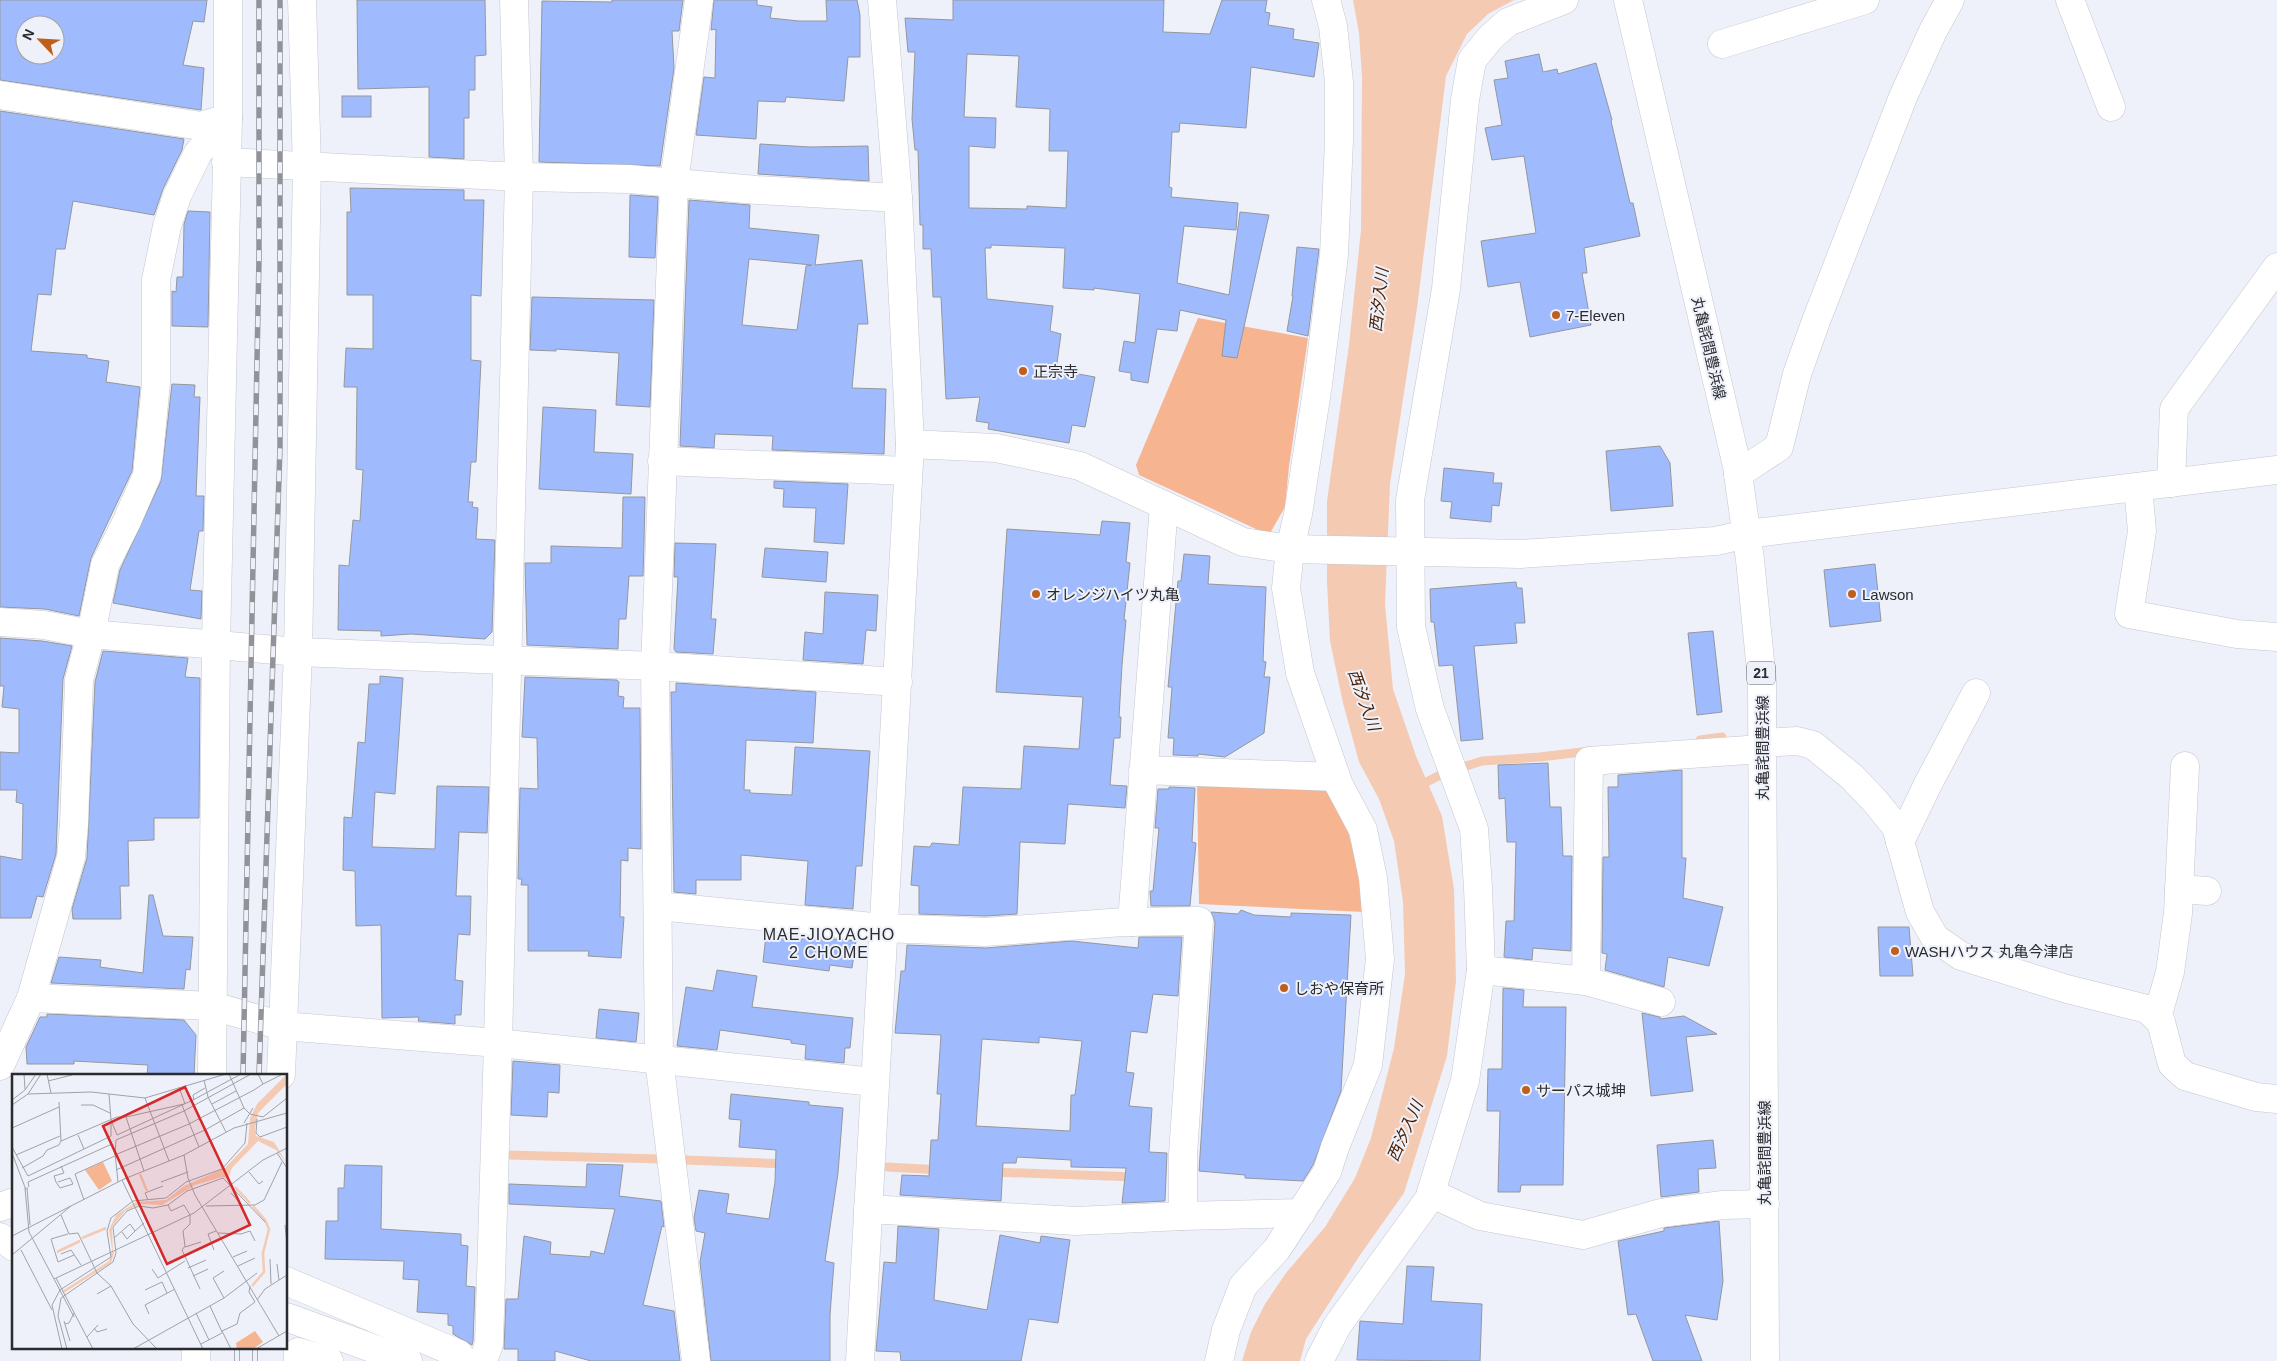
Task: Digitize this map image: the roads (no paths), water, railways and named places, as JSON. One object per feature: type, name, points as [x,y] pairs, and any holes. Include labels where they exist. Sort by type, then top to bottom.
[{"type":"street","points":[[212,1074],[216,644],[228,118],[228,0]]},
{"type":"street","points":[[281,1074],[298,652],[307,167],[302,0]]},
{"type":"street","points":[[482,1361],[489,1344],[508,659],[519,177],[514,0]]},
{"type":"street","points":[[696,1361],[659,1059],[655,666],[674,182],[699,0]]},
{"type":"street","points":[[860,1361],[909,457],[898,198],[882,0]]},
{"type":"street","points":[[1219,1361],[1226,1330],[1243,1286],[1277,1249],[1327,1172],[1368,1065],[1380,959],[1373,878],[1363,830],[1336,777],[1300,673],[1286,588],[1298,549],[1298,514],[1318,384],[1334,255],[1339,140],[1339,82],[1333,26],[1326,0]]},
{"type":"street","points":[[1319,1361],[1337,1326],[1429,1199],[1465,1081],[1481,970],[1474,829],[1430,709],[1411,627],[1410,500],[1446,289],[1465,100],[1472,60],[1491,36],[1508,22],[1564,0]]},
{"type":"street","name":"丸亀詫間豊浜線","points":[[1628,0],[1738,474],[1747,534],[1762,681],[1765,1361]]},
{"type":"street","points":[[1722,44],[1865,0]]},
{"type":"street","points":[[1738,474],[1779,448],[1797,374],[1816,321],[1903,97],[1933,31],[1950,0]]},
{"type":"street","points":[[2070,0],[2111,107]]},
{"type":"street","points":[[0,95],[201,126],[228,118]]},
{"type":"street","points":[[0,1066],[31,998],[71,856],[74,825],[79,680],[91,634],[105,564],[127,521],[147,475],[156,383],[156,280],[168,226],[177,196],[198,153],[228,118]]},
{"type":"street","points":[[226,162],[519,177],[628,179],[757,190],[898,198]]},
{"type":"street","points":[[2171,483],[2174,409],[2274,279]]},
{"type":"street","points":[[662,461],[909,457],[996,448],[1080,466],[1243,542],[1298,549],[1520,554],[1716,541],[1747,534],[2277,470]]},
{"type":"street","points":[[2138,487],[2142,531],[2129,614],[2237,634],[2277,636]]},
{"type":"street","points":[[1132,922],[1164,505]]},
{"type":"street","points":[[0,622],[44,625],[91,634],[298,652],[655,666],[898,682]]},
{"type":"street","points":[[1900,842],[1976,693]]},
{"type":"street","points":[[1586,981],[1589,761],[1762,746],[1797,741],[1813,745],[1846,772],[1896,827],[1920,912],[1935,938],[1962,956],[2067,989],[2147,1010],[2161,1022],[2172,1064],[2185,1076],[2256,1098],[2277,1099]]},
{"type":"street","points":[[2158,1018],[2170,972],[2179,889],[2185,766]]},
{"type":"street","points":[[1143,770],[1336,777]]},
{"type":"street","points":[[2179,889],[2207,891]]},
{"type":"street","points":[[658,906],[883,928],[985,932],[1132,922],[1199,921],[1183,1154],[1183,1216]]},
{"type":"street","points":[[1481,970],[1586,981],[1661,1002]]},
{"type":"street","points":[[31,998],[213,1006],[282,1026],[498,1043],[874,1082]]},
{"type":"street","points":[[1430,1193],[1480,1216],[1583,1234],[1661,1213],[1723,1205],[1765,1204]]},
{"type":"street","points":[[0,1207],[12,1203]]},
{"type":"street","points":[[868,1209],[1076,1221],[1300,1213]]},
{"type":"street","points":[[0,1224],[12,1228]]},
{"type":"street","points":[[0,1237],[12,1246]]},
{"type":"street","points":[[288,1282],[459,1354],[463,1361]]},
{"type":"street","points":[[288,1318],[408,1361]]},
{"type":"street","points":[[196,1348],[196,1361]]},
{"type":"street","points":[[298,1361],[298,1352],[329,1361]]},
{"type":"water","name":"西汐入川","points":[[1353,0],[1514,0],[1488,14],[1467,34],[1446,76],[1417,308],[1390,484],[1385,604],[1393,689],[1416,756],[1442,816],[1454,889],[1456,981],[1447,1056],[1404,1193],[1360,1255],[1306,1339],[1300,1361],[1242,1361],[1251,1332],[1265,1304],[1286,1273],[1325,1227],[1355,1178],[1371,1138],[1394,1048],[1405,974],[1403,902],[1394,841],[1379,799],[1359,762],[1343,703],[1330,641],[1327,582],[1327,501],[1349,345],[1361,230],[1362,77],[1359,33]]},
{"type":"waterway","points":[[1700,740],[1722,737]]},
{"type":"waterway","points":[[1460,768],[1482,761],[1590,751]]},
{"type":"waterway","points":[[1417,787],[1444,773]]},
{"type":"waterway","points":[[507,1155],[660,1159]]},
{"type":"waterway","points":[[684,1160],[788,1164]]},
{"type":"waterway","points":[[887,1167],[941,1170]]},
{"type":"waterway","points":[[992,1172],[1136,1177]]},
{"type":"railway","points":[[243,1074],[259,258],[259,0]]},
{"type":"railway","points":[[259,1074],[280,447],[280,0]]},
{"type":"railway","points":[[237,1348],[237,1361]]},
{"type":"railway","points":[[255,1348],[255,1361]]},
{"type":"place","name":"7-Eleven","points":[[1556,315]]},
{"type":"place","name":"正宗寺","points":[[1023,371]]},
{"type":"place","name":"オレンジハイツ丸亀","points":[[1036,594]]},
{"type":"place","name":"Lawson","points":[[1852,594]]},
{"type":"place","name":"WASHハウス 丸亀今津店","points":[[1895,951]]},
{"type":"place","name":"しおや保育所","points":[[1284,988]]},
{"type":"place","name":"サーパス城坤","points":[[1526,1090]]},
{"type":"district","name":"MAE-JIOYACHO 2 CHOME","points":[[829,943]]}]
